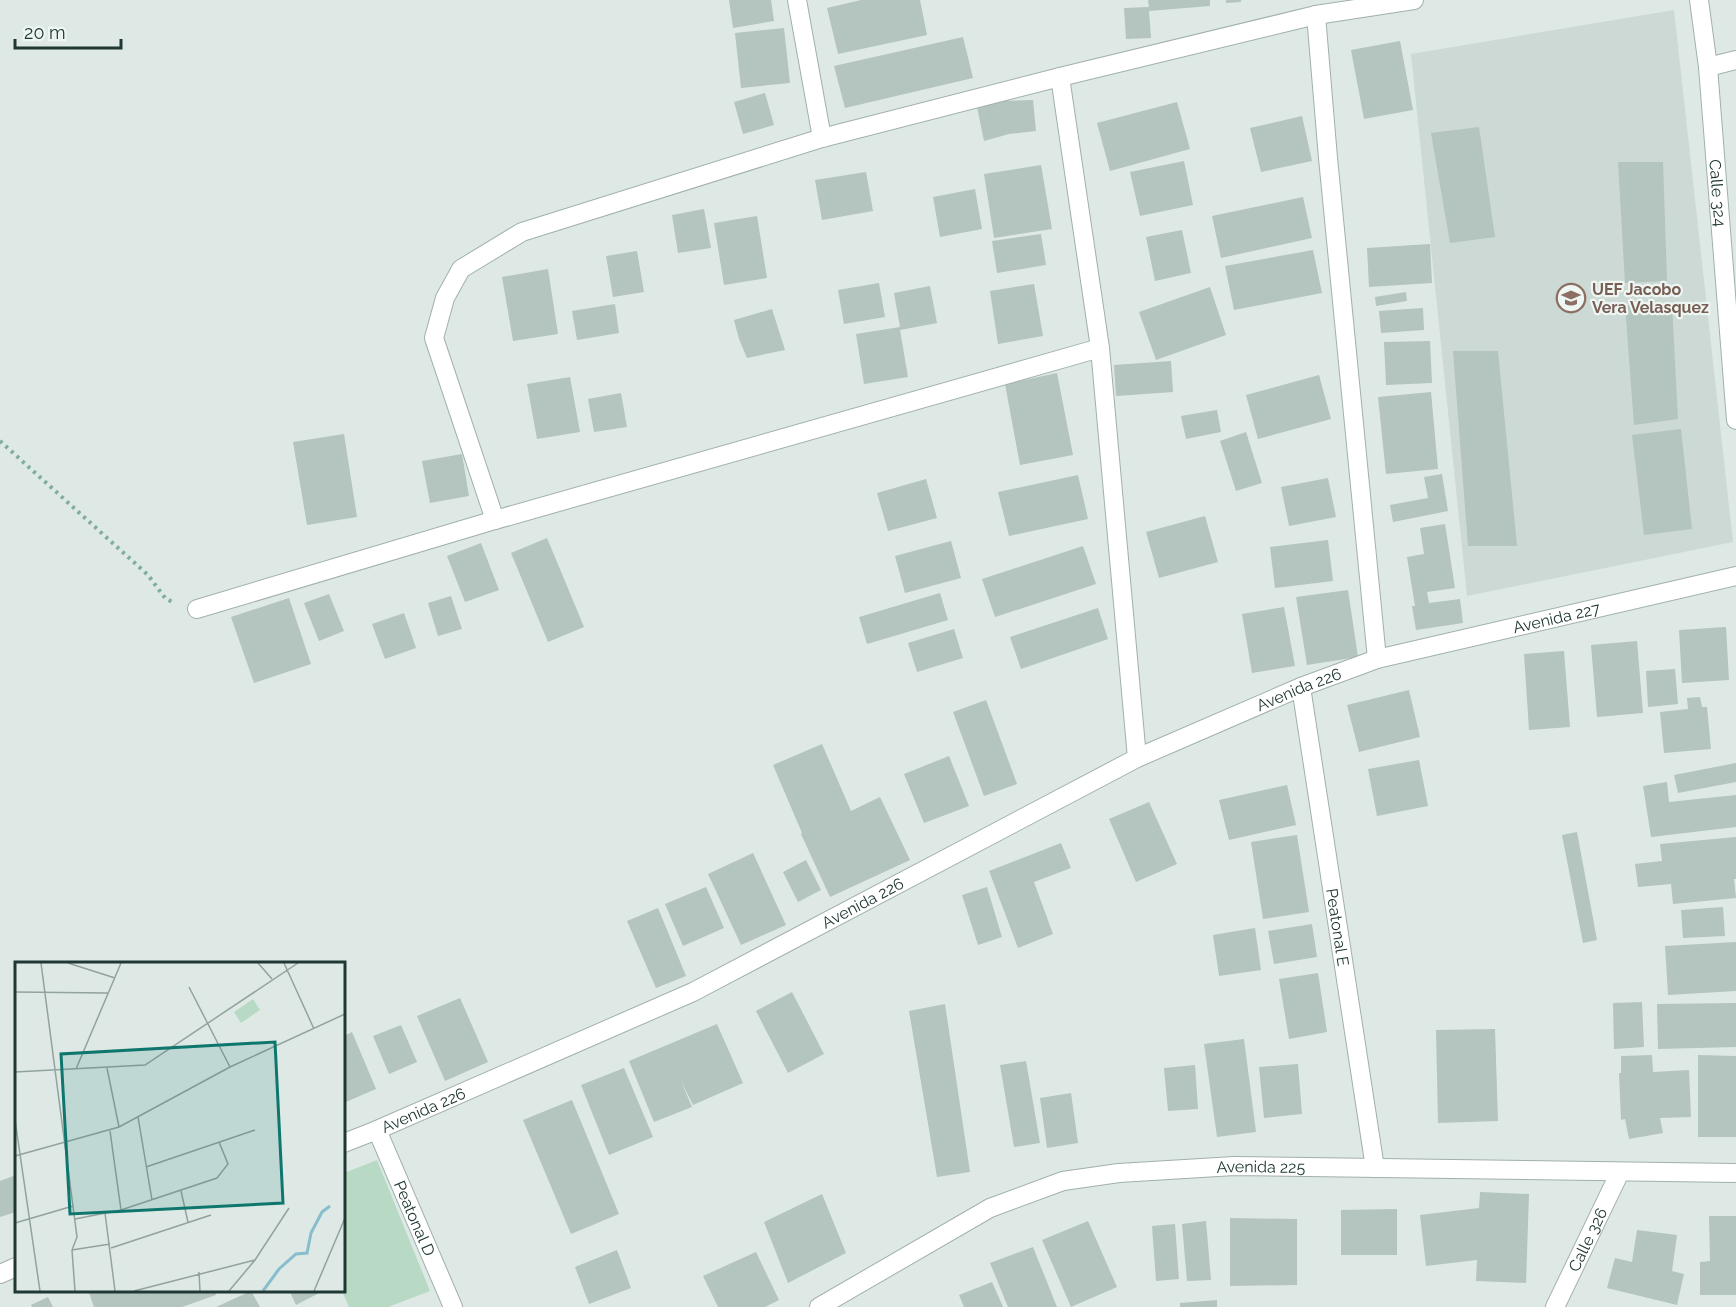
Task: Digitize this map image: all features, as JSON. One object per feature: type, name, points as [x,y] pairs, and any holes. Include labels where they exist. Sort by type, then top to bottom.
[{"type":"street","points":[[797,0],[822,138]]},
{"type":"street","points":[[495,520],[434,338],[445,298],[461,269],[522,232],[822,138],[1316,15],[1414,0]]},
{"type":"street","name":"Calle 324","points":[[1699,0],[1708,67],[1736,420]]},
{"type":"street","points":[[1316,15],[1377,660]]},
{"type":"street","points":[[1708,67],[1736,60]]},
{"type":"street","points":[[1060,77],[1100,348],[1137,758]]},
{"type":"street","points":[[197,609],[495,520],[1100,348]]},
{"type":"street","name":"Avenida 227","points":[[1377,660],[1736,576]]},
{"type":"street","name":"Avenida 226","points":[[345,1143],[693,992],[1137,758],[1301,687],[1377,660]]},
{"type":"street","name":"Peatonal E","points":[[1301,687],[1375,1168]]},
{"type":"street","name":"Peatonal D","points":[[377,1130],[453,1307]]},
{"type":"street","name":"Avenida 225","points":[[819,1307],[990,1208],[1063,1181],[1119,1173],[1234,1166],[1736,1173]]},
{"type":"street","name":"Calle 326","points":[[1555,1307],[1620,1172]]},
{"type":"street","points":[[0,1274],[15,1268]]},
{"type":"path","points":[[0,441],[148,575],[165,598],[182,608],[197,609]]},
{"type":"shaded area","name":"UEF Jacobo Vera Velasquez","points":[[1674,10],[1733,542],[1467,596],[1411,54]]},
{"type":"green space","points":[[377,1160],[430,1291],[388,1307],[349,1307],[342,1292],[345,1292],[345,1173]]},
{"type":"building","points":[[729,0],[771,0],[774,21],[733,28]]},
{"type":"building","points":[[861,0],[920,0],[927,35],[838,54],[827,8]]},
{"type":"building","points":[[1148,0],[1210,0],[1210,6],[1149,11],[1151,38],[1126,39],[1124,8],[1149,7]]},
{"type":"building","points":[[1226,0],[1241,0],[1241,2],[1226,3]]},
{"type":"building","points":[[784,28],[790,83],[741,88],[735,33]]},
{"type":"building","points":[[963,37],[973,78],[845,108],[834,66]]},
{"type":"building","points":[[1400,41],[1413,110],[1364,119],[1351,50]]},
{"type":"building","points":[[765,93],[774,125],[743,134],[734,102]]},
{"type":"building","points":[[1033,100],[1036,131],[1009,134],[984,141],[977,107],[998,101]]},
{"type":"building","points":[[1177,102],[1190,149],[1110,171],[1097,123]]},
{"type":"building","points":[[1302,116],[1312,161],[1261,172],[1250,128]]},
{"type":"building","points":[[1479,127],[1495,237],[1450,243],[1431,133]]},
{"type":"building","points":[[1184,161],[1193,205],[1140,216],[1130,172]]},
{"type":"building","points":[[1618,162],[1663,162],[1667,281],[1625,283]]},
{"type":"building","points":[[1041,165],[1052,229],[994,238],[984,174]]},
{"type":"building","points":[[866,172],[873,211],[822,220],[815,180]]},
{"type":"building","points":[[975,189],[982,229],[940,237],[933,197]]},
{"type":"building","points":[[1303,197],[1312,238],[1221,258],[1212,216]]},
{"type":"building","points":[[704,209],[711,248],[678,253],[672,215]]},
{"type":"building","points":[[757,216],[767,278],[724,285],[714,223]]},
{"type":"building","points":[[1182,230],[1191,273],[1155,281],[1146,237]]},
{"type":"building","points":[[1041,234],[1046,265],[997,273],[992,241]]},
{"type":"building","points":[[1430,244],[1432,283],[1369,287],[1367,248]]},
{"type":"building","points":[[1313,250],[1322,293],[1234,310],[1225,266]]},
{"type":"building","points":[[637,251],[644,292],[613,297],[606,256]]},
{"type":"building","points":[[548,269],[558,334],[513,341],[502,277]]},
{"type":"building","points":[[879,283],[885,317],[844,324],[838,290]]},
{"type":"building","points":[[1034,284],[1043,336],[998,344],[990,291]]},
{"type":"building","points":[[930,286],[937,323],[900,330],[908,377],[864,384],[856,334],[900,327],[894,293]]},
{"type":"building","points":[[1210,287],[1226,335],[1156,360],[1139,312]]},
{"type":"building","points":[[1406,292],[1407,301],[1376,306],[1375,297]]},
{"type":"building","points":[[615,304],[619,333],[577,340],[572,311]]},
{"type":"building","points":[[1625,305],[1672,305],[1678,419],[1634,425]]},
{"type":"building","points":[[1423,308],[1424,330],[1381,333],[1379,311]]},
{"type":"building","points":[[772,309],[785,350],[747,358],[734,320]]},
{"type":"building","points":[[1430,341],[1432,383],[1386,385],[1384,342]]},
{"type":"building","points":[[1453,351],[1498,351],[1517,546],[1468,546]]},
{"type":"building","points":[[1171,361],[1173,392],[1116,396],[1114,365]]},
{"type":"building","points":[[1057,373],[1073,455],[1020,465],[1005,384]]},
{"type":"building","points":[[1319,375],[1331,419],[1258,439],[1246,395]]},
{"type":"building","points":[[570,377],[580,432],[537,439],[527,384]]},
{"type":"building","points":[[1431,392],[1438,469],[1386,474],[1378,397]]},
{"type":"building","points":[[621,393],[627,427],[594,432],[588,399]]},
{"type":"building","points":[[1217,410],[1221,432],[1186,439],[1181,416]]},
{"type":"building","points":[[1681,429],[1692,529],[1644,535],[1632,435]]},
{"type":"building","points":[[1246,432],[1262,483],[1236,491],[1220,441]]},
{"type":"building","points":[[344,434],[357,517],[307,525],[293,442]]},
{"type":"building","points":[[462,454],[469,496],[430,503],[422,461]]},
{"type":"building","points":[[1442,474],[1448,511],[1393,522],[1390,505],[1428,498],[1424,477]]},
{"type":"building","points":[[1078,475],[1088,519],[1009,536],[998,492]]},
{"type":"building","points":[[1328,478],[1336,517],[1289,526],[1281,487]]},
{"type":"building","points":[[926,479],[937,518],[888,531],[877,493]]},
{"type":"building","points":[[1205,516],[1218,562],[1159,578],[1146,532]]},
{"type":"building","points":[[1445,524],[1455,588],[1427,592],[1429,603],[1460,599],[1463,623],[1416,630],[1412,606],[1415,606],[1407,557],[1424,554],[1420,528]]},
{"type":"building","points":[[547,538],[584,627],[548,642],[511,553]]},
{"type":"building","points":[[1328,540],[1333,581],[1275,588],[1270,547]]},
{"type":"building","points":[[951,541],[961,578],[905,593],[895,556]]},
{"type":"building","points":[[481,543],[499,590],[465,602],[447,556]]},
{"type":"building","points":[[1083,546],[1096,584],[995,617],[982,579]]},
{"type":"building","points":[[1348,590],[1358,657],[1307,665],[1296,597]]},
{"type":"building","points":[[940,593],[948,620],[867,644],[859,617]]},
{"type":"building","points":[[329,594],[344,631],[319,641],[304,603]]},
{"type":"building","points":[[451,596],[462,629],[438,636],[428,603]]},
{"type":"building","points":[[289,598],[311,664],[254,683],[231,617]]},
{"type":"building","points":[[1284,607],[1295,666],[1252,673],[1242,614]]},
{"type":"building","points":[[1098,608],[1108,639],[1021,669],[1010,637]]},
{"type":"building","points":[[404,613],[416,648],[385,659],[372,624]]},
{"type":"building","points":[[1726,627],[1729,680],[1682,683],[1679,630]]},
{"type":"building","points":[[954,629],[963,658],[917,672],[908,643]]},
{"type":"building","points":[[1637,641],[1643,713],[1597,717],[1591,645]]},
{"type":"building","points":[[1564,651],[1570,727],[1529,730],[1524,654]]},
{"type":"building","points":[[1675,669],[1678,704],[1648,707],[1646,671]]},
{"type":"building","points":[[1409,690],[1420,737],[1359,752],[1347,705]]},
{"type":"building","points":[[1700,697],[1702,707],[1707,707],[1711,749],[1664,753],[1660,712],[1688,709],[1687,698]]},
{"type":"building","points":[[986,700],[1017,784],[984,796],[953,712]]},
{"type":"building","points":[[822,744],[851,811],[880,797],[910,860],[830,897],[773,765]]},
{"type":"building","points":[[949,756],[969,806],[924,823],[904,774]]},
{"type":"building","points":[[1419,760],[1428,806],[1377,816],[1368,769]]},
{"type":"building","points":[[1736,763],[1736,782],[1678,793],[1674,775]]},
{"type":"building","points":[[1667,782],[1669,802],[1736,795],[1736,827],[1651,837],[1643,786]]},
{"type":"building","points":[[1287,785],[1296,825],[1229,840],[1219,800]]},
{"type":"building","points":[[1149,802],[1177,864],[1136,882],[1109,819]]},
{"type":"building","points":[[1577,832],[1597,940],[1583,943],[1562,835]]},
{"type":"building","points":[[1297,835],[1309,912],[1263,919],[1251,842]]},
{"type":"building","points":[[1736,837],[1736,879],[1734,879],[1736,898],[1673,904],[1671,884],[1638,887],[1635,864],[1662,861],[1660,844]]},
{"type":"building","points":[[1061,843],[1071,868],[1034,882],[1053,934],[1018,948],[989,871]]},
{"type":"building","points":[[753,853],[786,925],[741,945],[708,874]]},
{"type":"building","points":[[806,860],[821,890],[798,902],[783,872]]},
{"type":"building","points":[[706,887],[724,928],[683,946],[665,904]]},
{"type":"building","points":[[987,887],[1002,937],[978,945],[962,895]]},
{"type":"building","points":[[1723,907],[1725,936],[1683,938],[1681,910]]},
{"type":"building","points":[[658,908],[686,976],[656,988],[627,921]]},
{"type":"building","points":[[1312,924],[1317,957],[1274,964],[1268,931]]},
{"type":"building","points":[[1255,928],[1261,970],[1219,976],[1213,935]]},
{"type":"building","points":[[1736,942],[1736,991],[1668,995],[1665,946]]},
{"type":"building","points":[[1318,973],[1327,1032],[1289,1039],[1279,979]]},
{"type":"building","points":[[792,992],[824,1054],[788,1073],[756,1011]]},
{"type":"building","points":[[460,998],[488,1062],[445,1081],[417,1016]]},
{"type":"building","points":[[1642,1002],[1644,1047],[1614,1049],[1613,1003]]},
{"type":"building","points":[[1736,1003],[1736,1047],[1658,1049],[1657,1004]]},
{"type":"building","points":[[945,1004],[970,1172],[937,1177],[909,1011]]},
{"type":"building","points":[[717,1024],[743,1083],[693,1105],[681,1081],[692,1107],[654,1122],[629,1061]]},
{"type":"building","points":[[401,1025],[417,1062],[389,1074],[373,1036]]},
{"type":"building","points":[[1495,1029],[1498,1121],[1438,1123],[1436,1030]]},
{"type":"building","points":[[352,1032],[376,1089],[346,1102],[345,1098],[345,1036]]},
{"type":"building","points":[[1244,1039],[1256,1132],[1217,1137],[1204,1044]]},
{"type":"building","points":[[1652,1055],[1653,1072],[1689,1070],[1691,1117],[1660,1118],[1663,1133],[1629,1139],[1625,1119],[1621,1120],[1619,1073],[1621,1073],[1621,1056]]},
{"type":"building","points":[[1698,1055],[1736,1056],[1736,1137],[1698,1137]]},
{"type":"building","points":[[1026,1061],[1040,1143],[1014,1147],[1000,1065]]},
{"type":"building","points":[[1298,1064],[1302,1114],[1264,1118],[1259,1067]]},
{"type":"building","points":[[1195,1065],[1198,1109],[1168,1111],[1164,1068]]},
{"type":"building","points":[[624,1068],[653,1137],[609,1155],[581,1085]]},
{"type":"building","points":[[1071,1093],[1078,1143],[1047,1148],[1040,1098]]},
{"type":"building","points":[[572,1100],[619,1214],[571,1234],[523,1120]]},
{"type":"building","points":[[15,1175],[15,1212],[0,1217],[0,1181]]},
{"type":"building","points":[[1480,1192],[1529,1194],[1526,1283],[1476,1281],[1477,1260],[1426,1266],[1420,1215],[1479,1208]]},
{"type":"building","points":[[822,1194],[846,1253],[788,1283],[764,1222]]},
{"type":"building","points":[[1397,1209],[1397,1255],[1341,1255],[1341,1210]]},
{"type":"building","points":[[1709,1216],[1736,1216],[1736,1295],[1700,1295],[1700,1262],[1710,1261]]},
{"type":"building","points":[[1230,1218],[1297,1219],[1297,1285],[1230,1286]]},
{"type":"building","points":[[1088,1221],[1117,1287],[1071,1307],[1042,1240]]},
{"type":"building","points":[[1206,1221],[1211,1280],[1187,1281],[1182,1224]]},
{"type":"building","points":[[1175,1224],[1179,1279],[1156,1281],[1152,1226]]},
{"type":"building","points":[[1637,1230],[1677,1235],[1672,1271],[1684,1274],[1677,1305],[1607,1288],[1615,1258],[1632,1262]]},
{"type":"building","points":[[1033,1247],[1057,1307],[1008,1307],[990,1263]]},
{"type":"building","points":[[617,1250],[631,1288],[589,1304],[575,1267]]},
{"type":"building","points":[[756,1252],[779,1300],[765,1307],[718,1307],[703,1276]]},
{"type":"building","points":[[992,1282],[1003,1307],[964,1307],[959,1295]]},
{"type":"building","points":[[89,1292],[215,1292],[216,1295],[182,1307],[94,1307]]},
{"type":"building","points":[[252,1292],[260,1307],[216,1307]]},
{"type":"building","points":[[290,1292],[321,1292],[296,1305]]},
{"type":"building","points":[[48,1297],[53,1307],[32,1307],[31,1305]]},
{"type":"building","points":[[1217,1300],[1217,1307],[1180,1307],[1180,1303]]},
{"type":"place","name":"UEF Jacobo Vera Velasquez","points":[[1571,298]]}]
